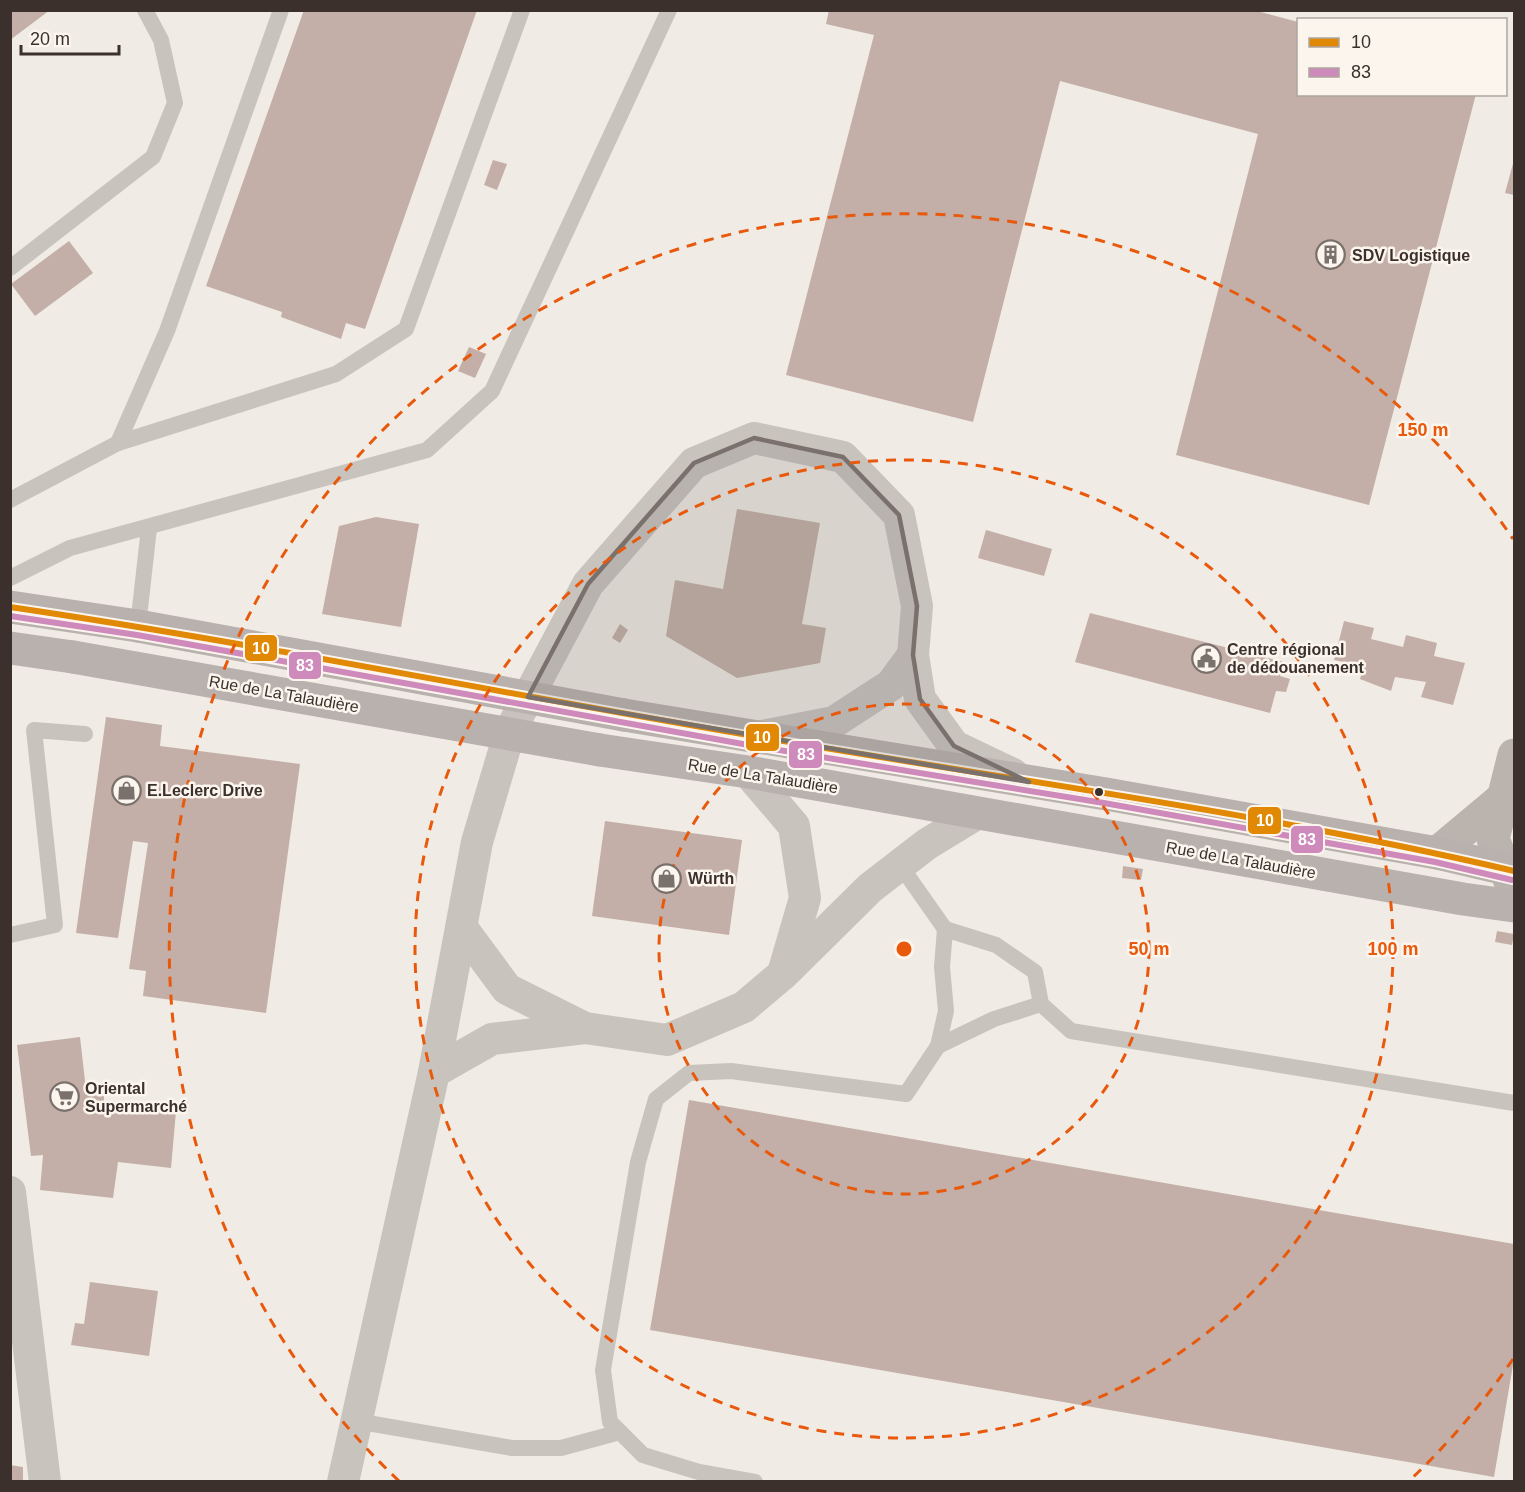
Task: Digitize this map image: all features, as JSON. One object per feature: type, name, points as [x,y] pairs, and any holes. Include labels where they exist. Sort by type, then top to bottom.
[{"type":"main road","points":[[10,607],[138,626],[624,715],[1437,852],[1512,873]]},
{"type":"main road","name":"Rue de La Talaudière","points":[[10,648],[73,657],[600,750],[747,772],[1462,899],[1515,906]]},
{"type":"main road","points":[[1512,873],[1493,839],[1515,755]]},
{"type":"main road","points":[[1437,852],[1504,797]]},
{"type":"main road","points":[[1462,899],[1512,873]]},
{"type":"street","points":[[343,1482],[434,1072],[477,842],[510,731],[588,584],[694,463],[754,438],[843,457],[899,516],[917,606],[913,655],[920,699],[954,746],[1029,782]]},
{"type":"street","points":[[756,737],[834,722],[891,685],[913,655]]},
{"type":"street","points":[[747,772],[794,826],[805,898],[783,974]]},
{"type":"street","points":[[434,1072],[492,1039],[585,1028],[667,1040],[744,1007],[783,974],[870,888],[927,844],[978,813]]},
{"type":"street","points":[[462,928],[507,989],[585,1028]]},
{"type":"street","points":[[10,1192],[45,1482]]},
{"type":"lane","points":[[10,268],[153,157],[175,103],[161,40],[145,10]]},
{"type":"lane","points":[[118,442],[167,331],[281,10]]},
{"type":"lane","points":[[10,500],[118,442],[336,374],[406,329],[522,10]]},
{"type":"lane","points":[[10,578],[70,548],[427,450],[492,391],[669,10]]},
{"type":"lane","points":[[138,626],[149,528]]},
{"type":"lane","points":[[10,935],[55,926],[34,730],[85,734]]},
{"type":"lane","points":[[900,865],[945,929],[996,945],[1035,972],[1041,1004],[1071,1031],[1515,1103]]},
{"type":"lane","points":[[755,1482],[699,1472],[643,1455],[610,1422],[603,1370],[638,1162],[656,1099],[689,1074],[731,1071],[906,1094],[938,1046],[946,1011],[942,967],[945,929]]},
{"type":"lane","points":[[938,1046],[994,1019],[1041,1004]]},
{"type":"lane","points":[[356,1421],[512,1448],[561,1448],[620,1432]]},
{"type":"highlighted area","points":[[754,438],[843,457],[899,515],[917,606],[913,655],[920,699],[954,746],[1029,782],[528,697],[588,584],[694,463]]},
{"type":"building","points":[[10,10],[50,10],[10,40]]},
{"type":"building","points":[[304,10],[477,10],[365,329],[346,323],[341,339],[281,317],[282,312],[206,286]]},
{"type":"building","name":"SDV Logistique","points":[[829,10],[1253,10],[1297,22],[1297,96],[1475,96],[1369,505],[1176,455],[1258,134],[1060,81],[973,422],[786,375],[874,35],[826,24]]},
{"type":"building","points":[[493,160],[507,164],[497,190],[484,185]]},
{"type":"building","points":[[1514,160],[1514,195],[1505,193]]},
{"type":"building","points":[[69,241],[93,273],[35,316],[11,284]]},
{"type":"building","points":[[469,347],[486,354],[475,378],[458,371]]},
{"type":"building","points":[[737,509],[820,523],[802,624],[826,628],[820,663],[737,678],[666,636],[675,580],[723,589]]},
{"type":"building","points":[[376,517],[419,524],[401,627],[322,614],[339,526]]},
{"type":"building","points":[[986,530],[1052,549],[1044,576],[978,558]]},
{"type":"building","points":[[1090,613],[1284,662],[1280,676],[1290,679],[1286,692],[1276,691],[1270,713],[1075,662]]},
{"type":"building","points":[[1344,621],[1374,628],[1371,639],[1403,647],[1406,635],[1437,643],[1434,656],[1465,663],[1453,705],[1421,697],[1426,682],[1395,677],[1391,691],[1360,679],[1364,666],[1334,660]]},
{"type":"building","points":[[620,624],[628,630],[620,643],[612,638]]},
{"type":"building","points":[[106,717],[162,725],[160,746],[300,764],[266,1013],[143,996],[146,971],[129,969],[148,843],[133,841],[118,938],[76,933]]},
{"type":"building","name":"Würth","points":[[605,821],[742,840],[729,935],[592,916]]},
{"type":"building","points":[[1123,866],[1143,869],[1141,880],[1122,878]]},
{"type":"building","points":[[1497,931],[1514,934],[1512,945],[1495,942]]},
{"type":"building","name":"Oriental Supermarché","points":[[80,1037],[86,1090],[104,1090],[104,1105],[176,1111],[171,1168],[118,1162],[113,1198],[40,1190],[43,1155],[31,1156],[17,1045]]},
{"type":"building","points":[[689,1100],[1514,1244],[1514,1359],[1494,1477],[650,1330]]},
{"type":"building","points":[[90,1282],[158,1291],[149,1356],[71,1345],[75,1323],[84,1324]]},
{"type":"building","points":[[10,1465],[23,1467],[23,1482],[10,1482]]},
{"type":"transit line","name":"10","points":[[10,607],[291,653],[759,737],[1232,814],[1421,850],[1514,871]]},
{"type":"transit line","name":"83","points":[[10,616],[137,635],[754,746],[1104,803],[1435,862],[1512,880]]},
{"type":"place","name":"SDV Logistique","points":[[1331,255]]},
{"type":"place","name":"Centre régional de dédouanement","points":[[1206,658]]},
{"type":"place","name":"E.Leclerc Drive","points":[[126,790]]},
{"type":"place","name":"Würth","points":[[667,878]]},
{"type":"place","name":"Oriental Supermarché","points":[[64,1097]]}]
